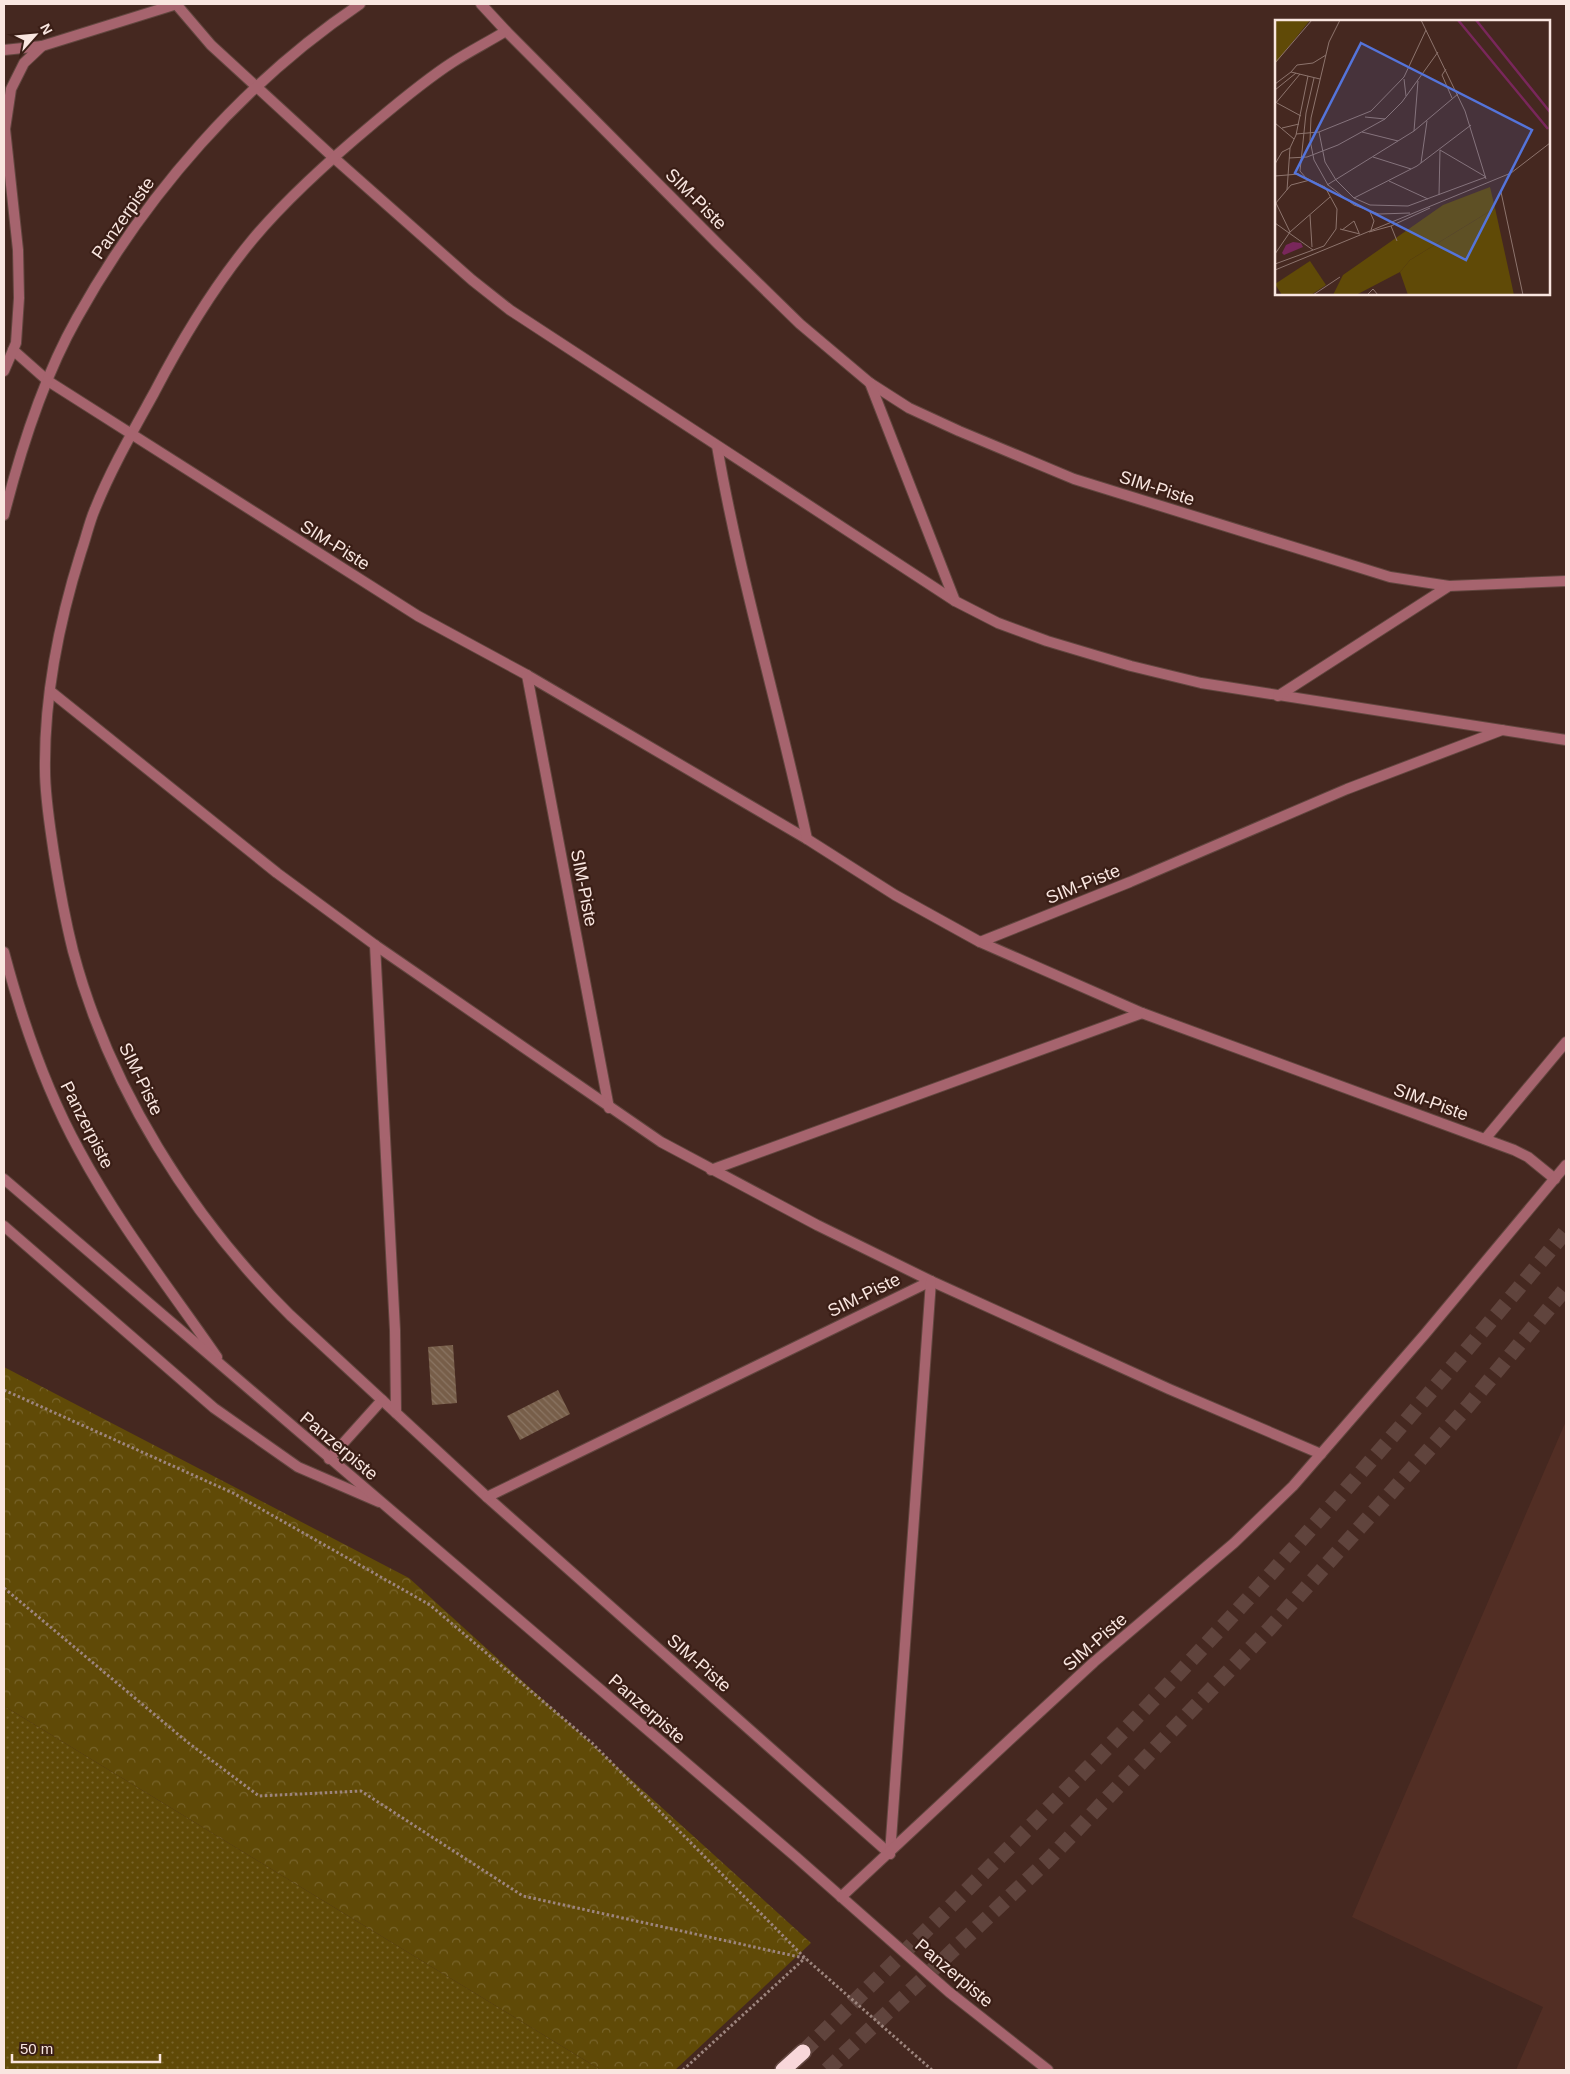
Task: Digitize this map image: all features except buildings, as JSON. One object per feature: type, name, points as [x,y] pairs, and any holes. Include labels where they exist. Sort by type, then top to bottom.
[{"type":"highway","points":[[783,2070],[803,2052]]},
{"type":"street","name":"SIM-Piste","points":[[176,4],[211,45],[333,157],[472,280],[510,310],[955,601],[998,623],[1047,641],[1103,658],[1201,683],[1566,740]]},
{"type":"street","points":[[5,47],[42,46],[176,4]]},
{"type":"street","name":"Panzerpiste","points":[[4,515],[16,467],[48,381],[76,319],[140,219],[180,168],[219,124],[257,86],[330,24],[360,4]]},
{"type":"street","name":"SIM-Piste","points":[[481,4],[726,252],[800,324],[870,383],[909,408],[1074,479],[1390,577],[1449,586],[1566,581]]},
{"type":"street","name":"SIM-Piste","points":[[506,31],[452,62],[400,101],[333,157],[254,239],[212,296],[173,358],[131,435],[94,510],[66,599],[50,691],[44,771],[59,885],[73,952],[95,1018],[124,1086],[158,1149],[233,1255],[261,1286],[487,1497],[890,1854]]},
{"type":"street","points":[[4,371],[16,343],[19,298],[18,250],[5,129],[11,89],[24,63],[42,46]]},
{"type":"street","points":[[4,180],[12,189]]},
{"type":"street","name":"SIM-Piste","points":[[13,350],[48,381],[418,616],[527,675],[807,839],[896,895],[980,942],[1142,1013],[1514,1150],[1528,1157],[1555,1179]]},
{"type":"street","name":"SIM-Piste","points":[[870,383],[955,601]]},
{"type":"street","points":[[717,446],[729,516],[807,839]]},
{"type":"street","points":[[1278,696],[1449,586]]},
{"type":"street","name":"SIM-Piste","points":[[527,675],[609,1108]]},
{"type":"street","name":"SIM-Piste","points":[[50,691],[277,873],[375,945],[661,1142],[817,1225],[931,1281],[1169,1389],[1321,1454]]},
{"type":"street","name":"SIM-Piste","points":[[980,942],[1130,882],[1347,789],[1503,730]]},
{"type":"street","points":[[375,945],[395,1330],[396,1413]]},
{"type":"street","name":"Panzerpiste","points":[[4,952],[19,1008],[44,1076],[78,1150],[125,1228],[227,1370]]},
{"type":"street","points":[[711,1170],[1142,1013]]},
{"type":"street","name":"SIM-Piste","points":[[1485,1139],[1566,1042]]},
{"type":"street","name":"SIM-Piste","points":[[841,1897],[890,1854],[1094,1662],[1234,1543],[1293,1486],[1426,1334],[1566,1165]]},
{"type":"street","name":"Panzerpiste","points":[[4,1179],[841,1897],[949,1992],[1048,2070]]},
{"type":"street","points":[[4,1226],[214,1408],[298,1467],[380,1502]]},
{"type":"street","name":"SIM-Piste","points":[[487,1497],[931,1281]]},
{"type":"street","points":[[890,1854],[931,1281]]},
{"type":"street","points":[[329,1459],[382,1400]]},
{"type":"path","points":[[4,1390],[233,1493],[430,1605],[592,1743],[805,1958],[932,2070]]},
{"type":"path","points":[[4,1588],[186,1741],[258,1796],[361,1791],[523,1896],[805,1958]]},
{"type":"path","points":[[683,2070],[805,1958]]},
{"type":"path","points":[[925,2070],[929,2067]]},
{"type":"shaded area","points":[[1566,1421],[1566,2070],[1516,2070],[1543,2007],[1352,1917]]},
{"type":"green space","points":[[4,1367],[409,1578],[811,1943],[675,2070],[601,2070],[4,1706]]},
{"type":"green space","points":[[4,1706],[601,2070],[4,2070]]},
{"type":"tunnel","points":[[803,2052],[1027,1830],[1245,1602],[1448,1372],[1566,1231]]},
{"type":"tunnel","points":[[827,2070],[1047,1861],[1270,1628],[1468,1406],[1566,1288]]}]
